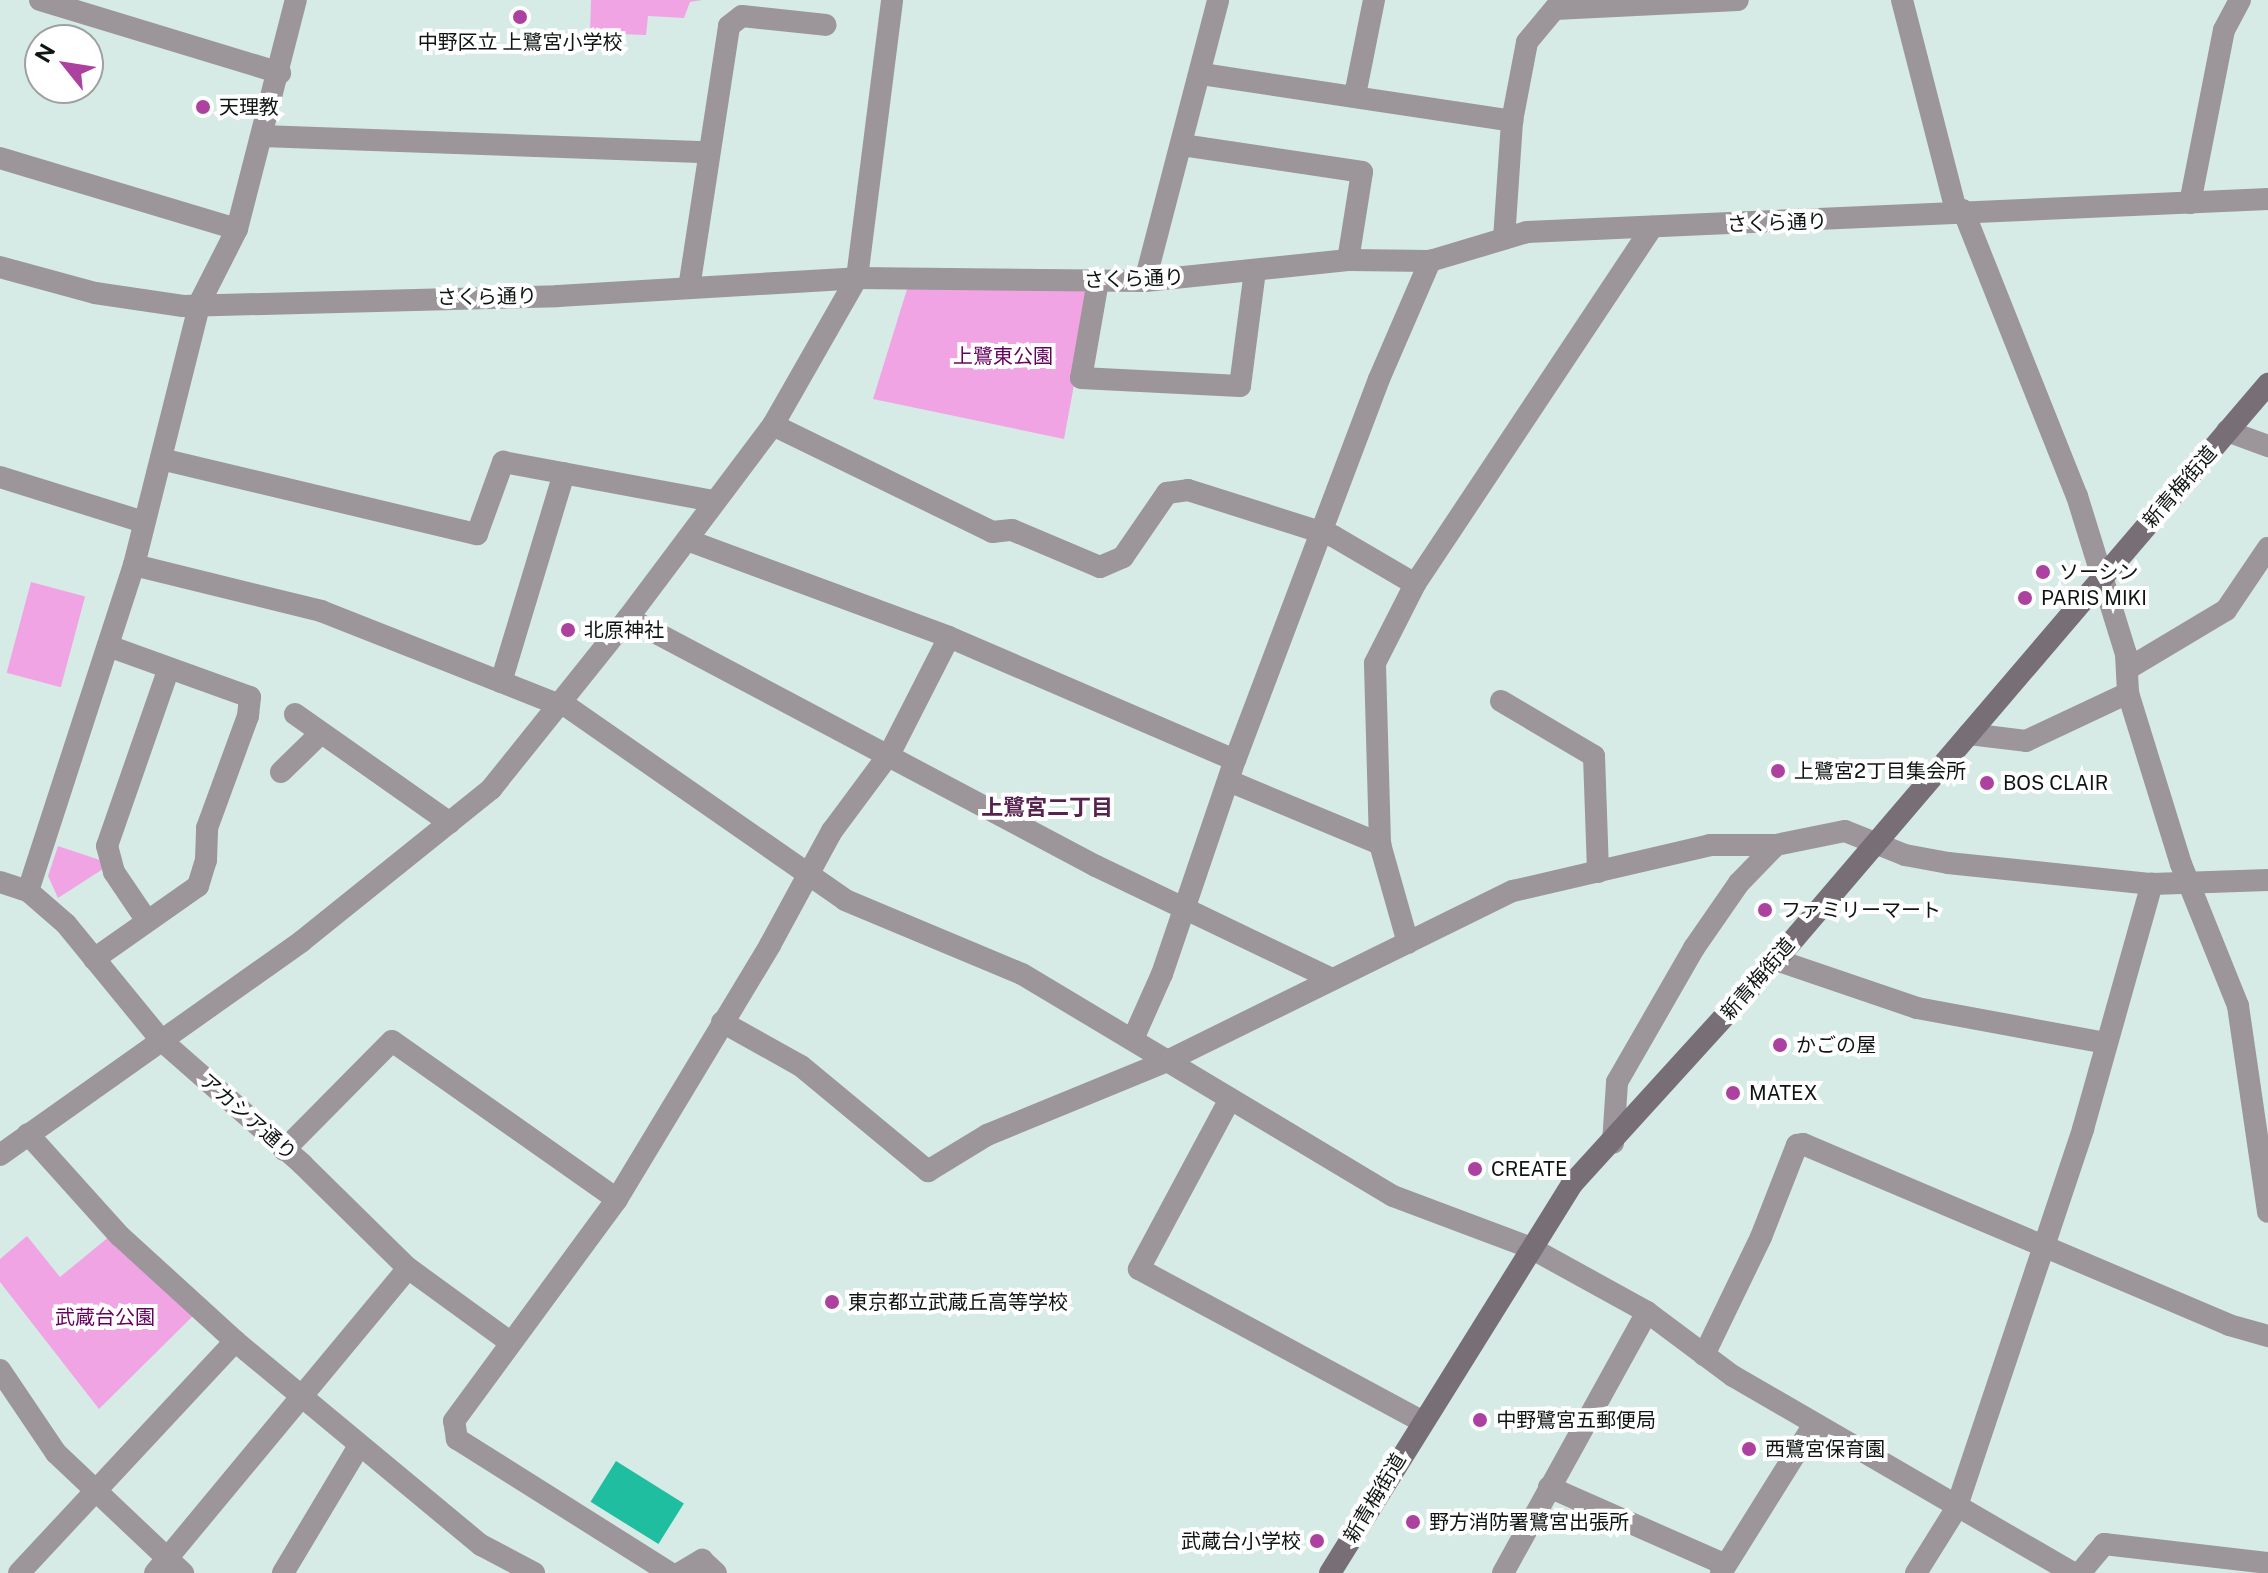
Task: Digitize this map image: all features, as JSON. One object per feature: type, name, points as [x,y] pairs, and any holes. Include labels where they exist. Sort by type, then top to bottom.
[{"type":"main road","name":"新青梅街道","points":[[1330,1573],[1529,1247],[1572,1184],[1613,1143],[1776,960],[2268,384]]},
{"type":"street","points":[[40,0],[280,73]]},
{"type":"street","points":[[28,891],[134,565],[200,302],[237,229],[280,73],[296,0]]},
{"type":"street","points":[[0,1155],[302,941],[491,789],[628,618],[773,425],[857,278],[892,0]]},
{"type":"street","points":[[1145,281],[1202,74],[1218,0]]},
{"type":"street","points":[[1355,95],[1374,0]]},
{"type":"street","points":[[1504,239],[1512,121],[1527,42],[1559,4],[1738,0]]},
{"type":"street","points":[[1902,0],[1960,211],[2077,496],[2129,668],[2128,693],[2191,883],[2238,1006],[2268,1212]]},
{"type":"street","points":[[2190,203],[2224,30],[2240,0]]},
{"type":"street","points":[[689,288],[706,152],[729,26],[742,16],[826,25]]},
{"type":"street","points":[[1202,74],[1512,121]]},
{"type":"street","points":[[262,136],[706,152]]},
{"type":"street","points":[[1182,145],[1362,172],[1348,260]]},
{"type":"street","points":[[0,158],[237,229]]},
{"type":"street","name":"さくら通り","points":[[0,267],[95,293],[183,306],[200,302],[689,288],[857,278],[1145,281],[1348,260],[1430,261],[1527,232],[2268,199]]},
{"type":"street","points":[[1408,943],[1380,844],[1375,663],[1415,584],[1652,227]]},
{"type":"street","points":[[1133,1039],[1185,908],[1232,770],[1321,532],[1430,261]]},
{"type":"street","points":[[1098,281],[1081,378],[1240,386],[1255,271]]},
{"type":"street","points":[[773,425],[992,532],[1012,530],[1100,567],[1123,557],[1167,493],[1188,490],[1321,532],[1415,584]]},
{"type":"street","points":[[2227,431],[2268,446]]},
{"type":"street","points":[[161,459],[477,534],[503,462],[713,501]]},
{"type":"street","points":[[501,682],[564,473]]},
{"type":"street","points":[[0,477],[144,522]]},
{"type":"street","points":[[687,540],[949,637],[1232,770],[1380,844]]},
{"type":"street","points":[[2129,668],[2226,610],[2264,562]]},
{"type":"street","points":[[134,565],[321,611],[561,704],[809,879],[845,900],[1022,974],[1393,1196],[1529,1247],[1647,1312],[1704,1355],[1814,1424],[1956,1509],[2073,1573]]},
{"type":"street","points":[[628,618],[890,753],[1058,846],[1330,978]]},
{"type":"street","points":[[670,1573],[457,1439],[454,1421],[617,1199],[809,879],[832,831],[890,753],[949,637]]},
{"type":"street","points":[[94,959],[198,886],[204,873],[207,828],[248,716],[250,697],[108,646]]},
{"type":"street","points":[[147,921],[114,872],[107,846],[169,668]]},
{"type":"street","points":[[1969,734],[2026,741],[2128,693]]},
{"type":"street","points":[[1501,701],[1594,756],[1598,872]]},
{"type":"street","points":[[295,714],[450,823]]},
{"type":"street","points":[[281,772],[321,733]]},
{"type":"street","points":[[722,1022],[801,1066],[928,1171],[987,1135],[1165,1062],[1330,978],[1513,891],[1710,845],[1776,845],[1845,831],[1874,843],[1948,863],[2152,884],[2268,880]]},
{"type":"street","points":[[1613,1143],[1617,1082],[1694,948],[1739,883],[1776,845]]},
{"type":"street","name":"アカシア通り","points":[[0,882],[28,891],[66,924],[161,1040],[284,1150],[408,1268],[510,1342]]},
{"type":"street","points":[[1916,1573],[1956,1509],[2046,1246],[2152,884]]},
{"type":"street","points":[[1776,960],[1917,1008],[2106,1043]]},
{"type":"street","points":[[284,1150],[392,1041],[617,1199]]},
{"type":"street","points":[[2245,1043],[2268,1047]]},
{"type":"street","points":[[1230,1099],[1139,1269],[1421,1421]]},
{"type":"street","points":[[28,1134],[120,1236],[235,1341],[481,1545],[534,1573]]},
{"type":"street","points":[[1704,1355],[1761,1237],[1797,1145],[2046,1246],[2229,1325],[2268,1336]]},
{"type":"street","points":[[0,1370],[56,1453],[169,1568],[295,1411],[301,1396],[408,1268]]},
{"type":"street","points":[[1503,1573],[1647,1312]]},
{"type":"street","points":[[19,1573],[235,1341]]},
{"type":"street","points":[[1549,1487],[1724,1569],[1814,1424]]},
{"type":"street","points":[[283,1573],[359,1446]]},
{"type":"street","points":[[2080,1573],[2104,1544],[2268,1563]]},
{"type":"street","points":[[680,1573],[702,1560],[716,1573]]},
{"type":"green space","points":[[591,0],[702,0],[690,2],[684,18],[648,16],[646,35],[590,33]]},
{"type":"green space","name":"上鷺東公園","points":[[908,286],[1092,287],[1064,439],[873,399]]},
{"type":"green space","points":[[31,582],[85,596],[61,687],[7,673]]},
{"type":"green space","points":[[58,846],[100,860],[103,869],[58,898],[48,876]]},
{"type":"green space","name":"武蔵台公園","points":[[27,1236],[60,1277],[110,1236],[197,1312],[99,1409],[0,1282],[0,1259]]},
{"type":"shaded area","points":[[616,1461],[684,1503],[658,1544],[591,1502]]},
{"type":"place","name":"中野区立 上鷺宮小学校","points":[[520,17]]},
{"type":"place","name":"天理教","points":[[203,107]]},
{"type":"place","name":"ソーシン","points":[[2043,572]]},
{"type":"place","name":"PARIS MIKI","points":[[2025,598]]},
{"type":"place","name":"北原神社","points":[[568,630]]},
{"type":"place","name":"上鷺宮2丁目集会所","points":[[1778,771]]},
{"type":"place","name":"BOS CLAIR","points":[[1987,783]]},
{"type":"place","name":"ファミリーマート","points":[[1765,910]]},
{"type":"place","name":"かごの屋","points":[[1780,1045]]},
{"type":"place","name":"MATEX","points":[[1733,1093]]},
{"type":"place","name":"CREATE","points":[[1475,1169]]},
{"type":"place","name":"東京都立武蔵丘高等学校","points":[[832,1302]]},
{"type":"place","name":"中野鷺宮五郵便局","points":[[1480,1420]]},
{"type":"place","name":"西鷺宮保育園","points":[[1749,1449]]},
{"type":"place","name":"野方消防署鷺宮出張所","points":[[1413,1522]]},
{"type":"place","name":"武蔵台小学校","points":[[1317,1541]]},
{"type":"district","name":"上鷺宮二丁目","points":[[1047,808]]}]
